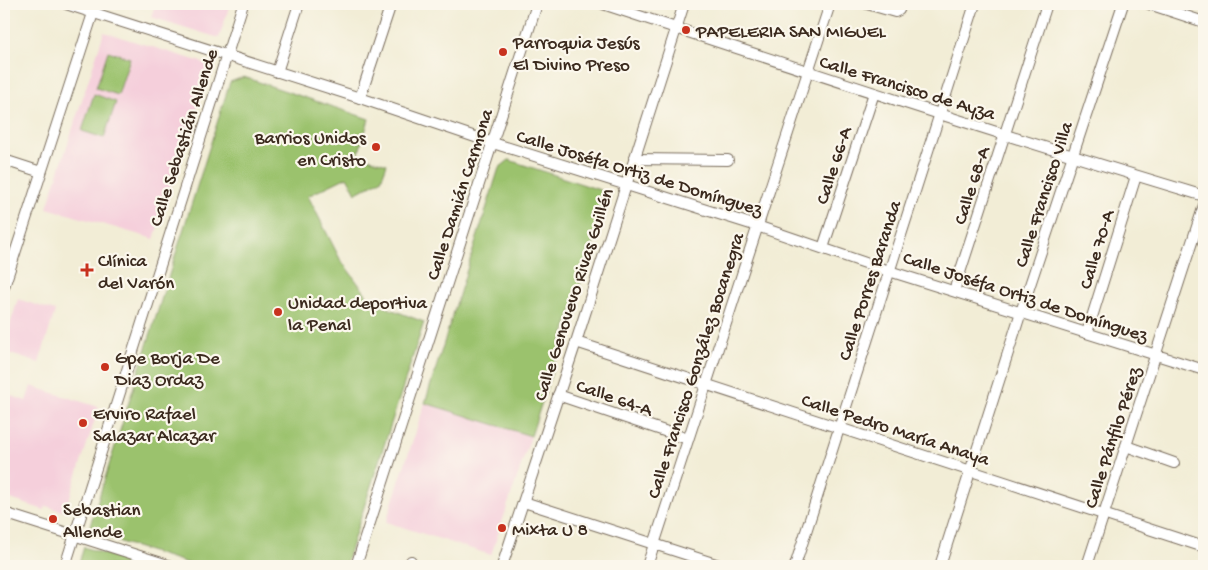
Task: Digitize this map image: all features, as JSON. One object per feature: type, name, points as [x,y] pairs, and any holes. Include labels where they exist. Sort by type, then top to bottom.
[{"type":"street","name":"Calle Joséfa Ortiz de Domínguez","points":[[66,4],[94,8],[226,55],[360,98],[493,144],[758,226],[889,271],[1204,370]]},
{"type":"street","name":"Calle Sebastián Allende","points":[[65,566],[243,4]]},
{"type":"street","points":[[277,72],[299,4]]},
{"type":"street","points":[[360,98],[391,4]]},
{"type":"street","name":"Calle Damián Carmona","points":[[356,566],[537,4]]},
{"type":"street","name":"Calle Francisco de Ayza","points":[[603,4],[808,72],[1204,196]]},
{"type":"street","name":"Calle Genovevo Rivas Guillén","points":[[502,566],[684,4]]},
{"type":"street","name":"Calle Francisco González Bocanegra","points":[[647,566],[830,4]]},
{"type":"street","points":[[867,4],[894,12],[899,10],[901,4]]},
{"type":"street","name":"Calle Porres Baranda","points":[[795,566],[975,4]]},
{"type":"street","name":"Calle 68-A","points":[[954,291],[1047,4]]},
{"type":"street","name":"Calle Francisco Villa","points":[[940,566],[1021,312],[1123,4]]},
{"type":"street","points":[[1149,4],[1204,22]]},
{"type":"street","points":[[4,287],[94,8]]},
{"type":"street","name":"Calle 66-A","points":[[823,248],[874,93]]},
{"type":"street","points":[[634,159],[728,160]]},
{"type":"street","points":[[4,160],[40,172]]},
{"type":"street","name":"Calle 70-A","points":[[1087,333],[1136,176]]},
{"type":"street","name":"Calle Pánfilo Pérez","points":[[1087,566],[1204,205]]},
{"type":"street","name":"Calle Pedro María Anaya","points":[[576,342],[1204,547]]},
{"type":"street","name":"Calle 64-A","points":[[558,396],[688,439]]},
{"type":"street","points":[[1126,446],[1174,463]]},
{"type":"street","points":[[524,502],[722,566]]},
{"type":"street","points":[[4,512],[171,566]]},
{"type":"shaded area","points":[[155,4],[230,4],[219,38],[151,17]]},
{"type":"shaded area","points":[[104,32],[211,65],[154,239],[47,208]]},
{"type":"shaded area","points":[[18,299],[55,311],[39,363],[4,352],[4,344]]},
{"type":"shaded area","points":[[31,386],[99,407],[65,512],[46,506],[44,510],[4,497],[4,393],[26,401]]},
{"type":"shaded area","points":[[425,403],[531,436],[491,555],[386,522]]},
{"type":"green space","points":[[108,51],[130,58],[118,95],[96,88]]},
{"type":"green space","name":"Unidad deportiva la Penal","points":[[244,77],[369,119],[358,155],[387,164],[381,180],[356,193],[347,177],[308,196],[340,259],[372,302],[424,322],[345,566],[197,566],[88,532],[230,82]]},
{"type":"green space","points":[[94,94],[116,102],[104,138],[82,131]]},
{"type":"green space","points":[[509,160],[603,191],[609,201],[594,241],[531,436],[425,403],[499,168]]},
{"type":"green space","points":[[84,547],[141,566],[78,566]]},
{"type":"place","name":"PAPELERIA SAN MIGUEL","points":[[686,30]]},
{"type":"place","name":"Parroquia Jesús El Divino Preso","points":[[503,52]]},
{"type":"place","name":"Barrios Unidos en Cristo","points":[[376,147]]},
{"type":"place","name":"Clínica del Varón","points":[[87,270]]},
{"type":"place","name":"Unidad deportiva la Penal","points":[[278,312]]},
{"type":"place","name":"Gpe Borja De Diaz Ordaz","points":[[105,367]]},
{"type":"place","name":"Erviro Rafael Salazar Alcazar","points":[[83,423]]},
{"type":"place","name":"Sebastian Allende","points":[[53,519]]},
{"type":"place","name":"Mixta U 8","points":[[502,528]]}]
